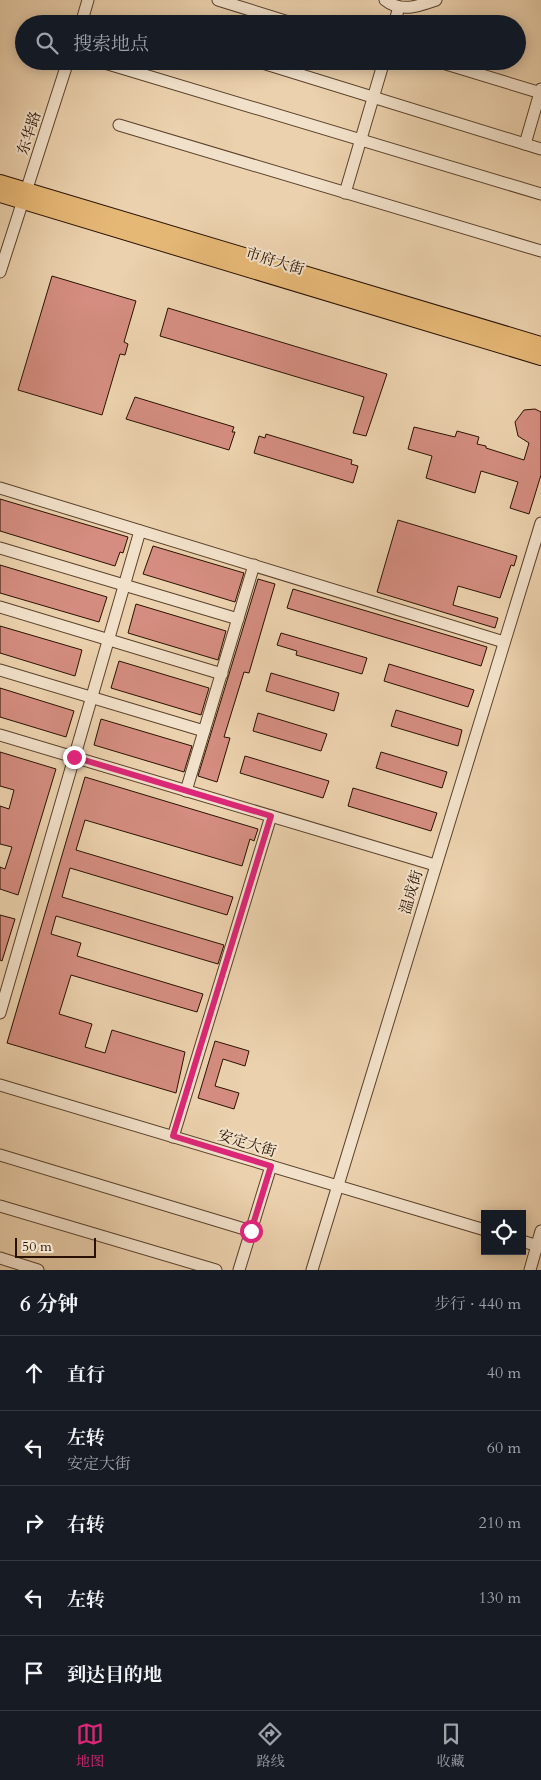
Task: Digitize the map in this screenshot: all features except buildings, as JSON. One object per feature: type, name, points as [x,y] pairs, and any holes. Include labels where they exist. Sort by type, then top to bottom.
[{"type":"main road","name":"市府大街","points":[[0,182],[25,196],[541,358]]},
{"type":"main road","name":"市府大街","points":[[0,195],[25,196],[541,344]]},
{"type":"street","points":[[83,15],[88,0]]},
{"type":"street","points":[[218,0],[266,15]]},
{"type":"street","points":[[385,0],[399,7],[413,8],[436,0]]},
{"type":"street","points":[[397,15],[399,7]]},
{"type":"street","name":"东华路","points":[[0,272],[65,70]]},
{"type":"street","points":[[128,70],[541,194]]},
{"type":"street","points":[[284,70],[541,148]]},
{"type":"street","points":[[345,193],[381,70]]},
{"type":"street","points":[[468,70],[541,91],[525,144]]},
{"type":"street","points":[[119,125],[541,251]]},
{"type":"street","points":[[0,488],[504,642]]},
{"type":"street","name":"温成街","points":[[312,1270],[541,523]]},
{"type":"street","points":[[0,1013],[140,530]]},
{"type":"street","points":[[0,548],[238,619]]},
{"type":"street","points":[[186,790],[254,565]]},
{"type":"street","points":[[0,608],[222,674]]},
{"type":"street","points":[[0,670],[204,731]]},
{"type":"street","points":[[0,734],[435,865]]},
{"type":"street","points":[[173,1136],[271,816]]},
{"type":"street","name":"安定大街","points":[[0,1085],[481,1229]]},
{"type":"street","points":[[0,1155],[251,1231]]},
{"type":"street","points":[[239,1270],[271,1166]]},
{"type":"street","points":[[0,1206],[216,1270]]},
{"type":"street","points":[[530,1270],[539,1246],[541,1231]]},
{"type":"street","points":[[526,1242],[539,1246]]},
{"type":"street","points":[[0,1258],[38,1270]]},
{"type":"route","points":[[74,757],[271,816],[173,1136],[271,1166],[251,1231]]}]
